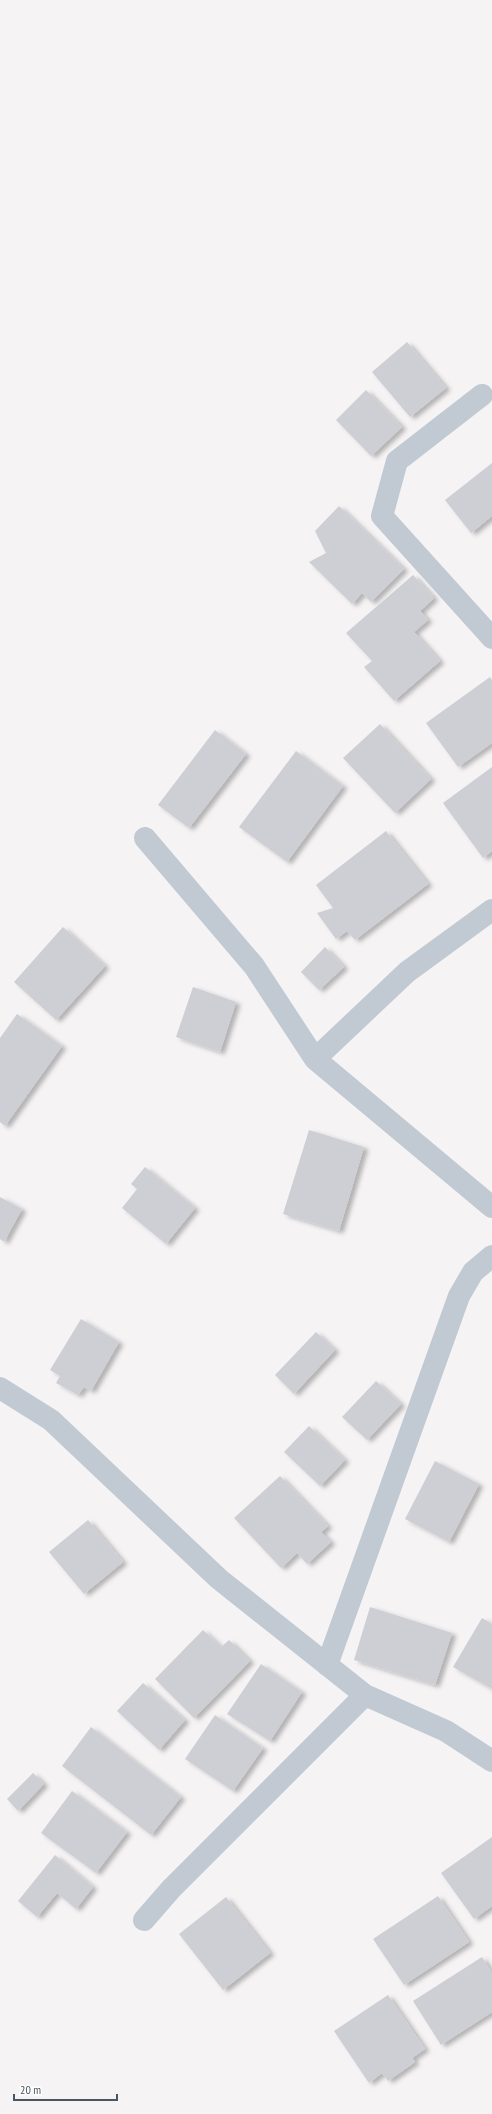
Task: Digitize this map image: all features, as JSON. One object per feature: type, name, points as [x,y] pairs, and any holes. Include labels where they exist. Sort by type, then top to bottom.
[{"type":"street","points":[[482,395],[398,461],[382,516],[492,638]]},
{"type":"street","points":[[145,838],[254,966],[315,1059],[492,1207]]},
{"type":"street","points":[[315,1059],[407,972],[492,910]]},
{"type":"street","points":[[327,1664],[459,1296],[473,1272],[492,1256]]},
{"type":"street","points":[[0,1388],[51,1420],[219,1579],[366,1695],[446,1731],[492,1761]]},
{"type":"street","points":[[144,1920],[171,1889],[366,1695]]},
{"type":"building","points":[[407,342],[446,388],[410,417],[372,372]]},
{"type":"building","points":[[366,390],[402,427],[371,456],[336,420]]},
{"type":"building","points":[[492,463],[492,516],[471,533],[445,500]]},
{"type":"building","points":[[339,506],[404,569],[371,602],[362,593],[352,604],[309,562],[326,553],[315,531]]},
{"type":"building","points":[[413,575],[434,598],[420,611],[428,620],[414,632],[440,661],[394,701],[364,667],[372,661],[346,633]]},
{"type":"building","points":[[490,677],[492,680],[492,743],[458,767],[426,723]]},
{"type":"building","points":[[380,724],[431,779],[395,813],[343,758]]},
{"type":"building","points":[[215,730],[246,754],[189,828],[158,805]]},
{"type":"building","points":[[296,751],[343,786],[287,862],[239,827]]},
{"type":"building","points":[[492,767],[492,851],[483,858],[443,803]]},
{"type":"building","points":[[386,831],[428,884],[355,940],[347,931],[336,939],[317,913],[333,908],[316,885]]},
{"type":"building","points":[[63,927],[105,966],[56,1020],[14,982]]},
{"type":"building","points":[[325,947],[344,967],[319,990],[301,972]]},
{"type":"building","points":[[193,987],[236,1002],[220,1052],[176,1037]]},
{"type":"building","points":[[17,1014],[62,1046],[5,1126],[0,1122],[0,1038]]},
{"type":"building","points":[[309,1130],[364,1147],[339,1231],[283,1214]]},
{"type":"building","points":[[145,1167],[195,1208],[166,1244],[122,1208],[137,1189],[131,1184]]},
{"type":"building","points":[[0,1197],[22,1209],[4,1242],[0,1239]]},
{"type":"building","points":[[81,1319],[119,1342],[91,1391],[84,1387],[78,1395],[56,1383],[60,1376],[50,1370]]},
{"type":"building","points":[[316,1332],[335,1350],[294,1394],[275,1375]]},
{"type":"building","points":[[376,1381],[401,1404],[367,1440],[342,1417]]},
{"type":"building","points":[[309,1426],[345,1460],[320,1486],[284,1452]]},
{"type":"building","points":[[435,1461],[479,1484],[449,1542],[405,1519]]},
{"type":"building","points":[[280,1476],[328,1526],[321,1532],[331,1542],[307,1564],[297,1553],[281,1568],[234,1518]]},
{"type":"building","points":[[88,1520],[123,1562],[84,1594],[49,1552]]},
{"type":"building","points":[[370,1607],[452,1633],[435,1685],[354,1660]]},
{"type":"building","points":[[482,1618],[492,1624],[492,1689],[453,1667]]},
{"type":"building","points":[[203,1630],[221,1647],[229,1640],[250,1661],[194,1718],[155,1679]]},
{"type":"building","points":[[261,1664],[302,1692],[270,1741],[227,1714]]},
{"type":"building","points":[[143,1683],[185,1720],[159,1750],[117,1711]]},
{"type":"building","points":[[215,1715],[263,1748],[233,1791],[185,1759]]},
{"type":"building","points":[[91,1727],[181,1797],[151,1835],[62,1766]]},
{"type":"building","points":[[33,1773],[44,1784],[18,1811],[7,1799]]},
{"type":"building","points":[[72,1791],[127,1832],[96,1873],[41,1833]]},
{"type":"building","points":[[492,1837],[492,1906],[474,1919],[441,1873]]},
{"type":"building","points":[[55,1855],[93,1887],[76,1909],[57,1893],[37,1917],[18,1901]]},
{"type":"building","points":[[438,1896],[469,1942],[404,1985],[373,1939]]},
{"type":"building","points":[[226,1897],[270,1953],[223,1990],[179,1934]]},
{"type":"building","points":[[482,1957],[492,1973],[492,2012],[441,2045],[413,2001]]},
{"type":"building","points":[[388,1995],[425,2049],[412,2058],[415,2062],[388,2081],[382,2073],[369,2083],[334,2031]]}]
